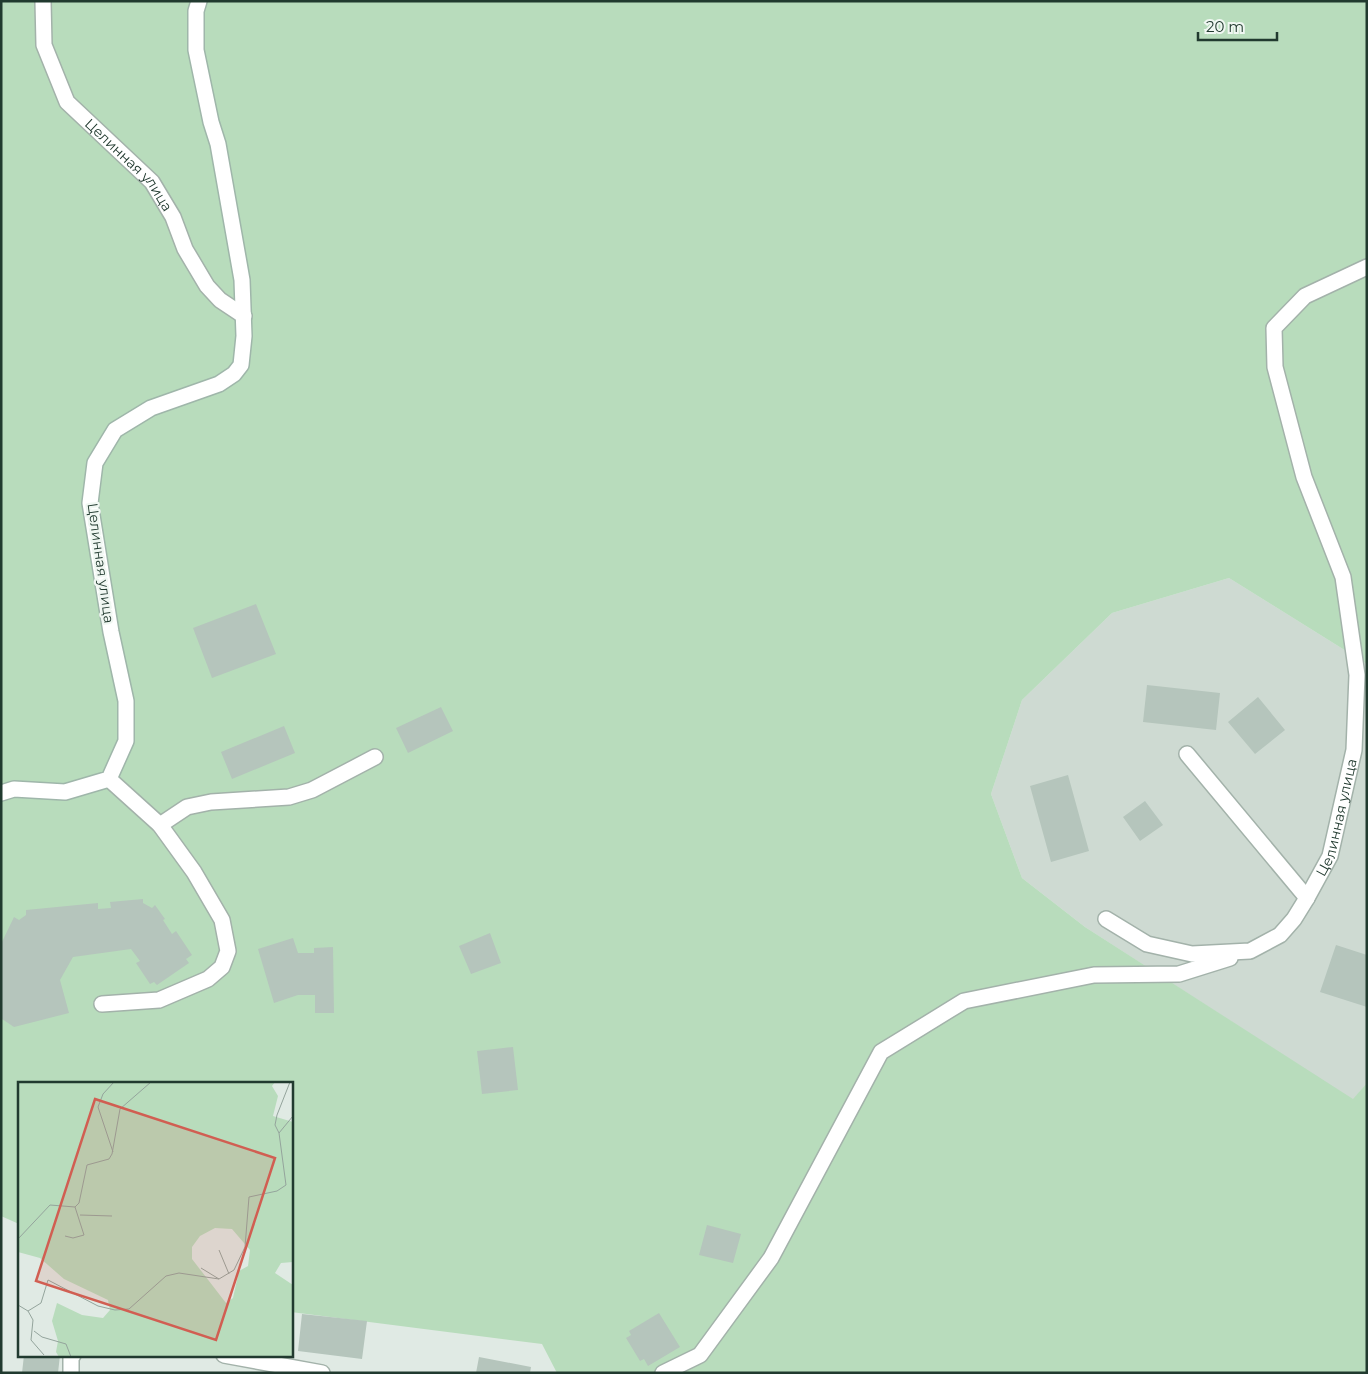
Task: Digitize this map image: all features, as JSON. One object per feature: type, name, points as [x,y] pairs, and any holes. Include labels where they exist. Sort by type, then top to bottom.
[{"type":"street","name":"Целинная улица","points":[[43,1],[44,45],[67,102],[152,182],[173,217],[186,249],[207,286],[220,300],[244,316]]},
{"type":"street","name":"Целинная улица","points":[[108,779],[126,741],[126,701],[111,632],[90,503],[95,463],[115,430],[151,408],[219,384],[234,374],[241,365],[244,336],[242,280],[218,144],[211,122],[196,50],[196,11],[199,1]]},
{"type":"street","name":"Целинная улица","points":[[1106,919],[1147,944],[1192,954],[1250,951],[1280,935],[1294,919],[1330,856],[1354,750],[1357,675],[1343,577],[1304,477],[1275,367],[1274,328],[1305,296],[1367,267]]},
{"type":"street","points":[[1187,754],[1307,898]]},
{"type":"street","points":[[160,825],[187,807],[212,802],[289,797],[312,790],[375,757]]},
{"type":"street","points":[[1,792],[14,789],[64,792],[108,779],[160,825],[194,872],[222,920],[228,951],[222,967],[208,979],[159,1000],[102,1004]]},
{"type":"street","points":[[663,1373],[700,1355],[771,1258],[881,1052],[964,1000],[1094,975],[1179,974],[1250,951]]},
{"type":"street","points":[[71,1373],[72,1356]]},
{"type":"street","points":[[229,1356],[322,1373]]},
{"type":"shaded area","points":[[1229,578],[1367,664],[1367,1083],[1353,1100],[1085,927],[1022,878],[991,794],[1022,700],[1112,613]]},
{"type":"green space","points":[[1,1],[1367,1],[1367,664],[1229,578],[1112,613],[1022,700],[991,794],[1022,878],[1085,927],[1353,1099],[1367,1083],[1367,1373],[557,1373],[542,1344],[292,1312],[292,1082],[18,1082],[18,1224],[1,1216]]},
{"type":"building","points":[[256,604],[276,654],[212,678],[193,628]]},
{"type":"building","points":[[1147,685],[1220,693],[1216,730],[1143,722]]},
{"type":"building","points":[[1258,697],[1285,730],[1255,754],[1228,722]]},
{"type":"building","points":[[441,707],[453,731],[408,753],[396,728]]},
{"type":"building","points":[[284,726],[295,753],[232,779],[221,752]]},
{"type":"building","points":[[1068,775],[1089,851],[1051,862],[1030,786]]},
{"type":"building","points":[[1145,801],[1163,825],[1140,841],[1123,817]]},
{"type":"building","points":[[143,899],[143,903],[152,908],[155,905],[165,919],[163,920],[172,934],[176,931],[192,955],[186,959],[189,963],[157,985],[154,982],[150,984],[136,963],[140,961],[131,949],[73,957],[60,980],[69,1013],[14,1027],[2,1019],[1,944],[14,917],[19,920],[26,915],[26,910],[98,903],[98,909],[111,908],[110,902]]},
{"type":"building","points":[[490,933],[501,963],[471,974],[459,946]]},
{"type":"building","points":[[293,938],[298,953],[314,953],[314,948],[333,947],[334,1013],[315,1013],[315,995],[298,995],[274,1003],[258,949]]},
{"type":"building","points":[[1336,945],[1367,955],[1367,1007],[1320,992]]},
{"type":"building","points":[[513,1047],[518,1090],[482,1094],[477,1051]]},
{"type":"building","points":[[707,1225],[741,1234],[733,1263],[699,1255]]},
{"type":"building","points":[[659,1313],[680,1347],[648,1366],[644,1359],[640,1361],[626,1338],[631,1335],[629,1331]]},
{"type":"building","points":[[302,1314],[367,1321],[362,1359],[298,1351]]},
{"type":"building","points":[[24,1356],[60,1356],[58,1373],[22,1373]]},
{"type":"building","points":[[479,1357],[531,1367],[530,1373],[476,1373]]}]
